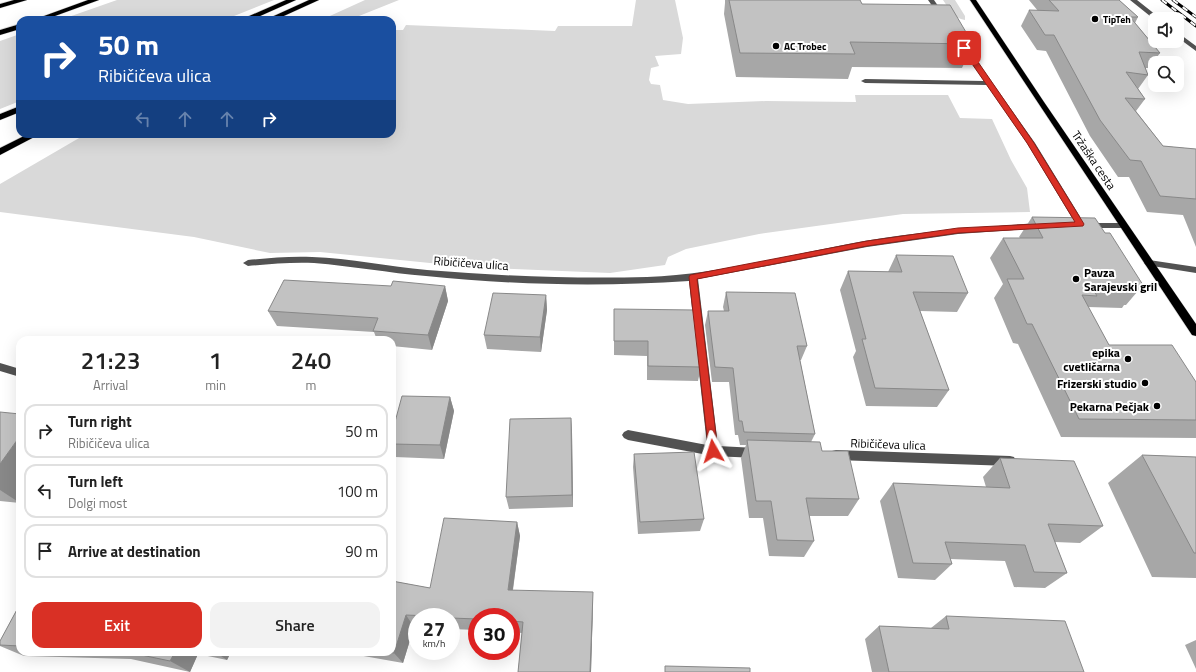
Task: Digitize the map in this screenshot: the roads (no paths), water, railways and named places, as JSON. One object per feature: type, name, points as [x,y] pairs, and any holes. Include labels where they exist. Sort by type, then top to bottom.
[{"type":"highway","points":[[0,6],[23,0]]},
{"type":"highway","points":[[49,16],[96,0]]},
{"type":"highway","points":[[254,16],[292,0]]},
{"type":"highway","points":[[278,16],[315,0]]},
{"type":"highway","points":[[0,33],[16,27]]},
{"type":"highway","points":[[0,117],[16,111]]},
{"type":"highway","points":[[0,152],[27,138]]},
{"type":"main road","name":"Tržaška cesta","points":[[973,0],[1196,332]]},
{"type":"street","points":[[931,0],[945,19]]},
{"type":"street","points":[[1133,0],[1149,12]]},
{"type":"street","points":[[958,38],[1031,143],[1076,225],[1124,226]]},
{"type":"street","points":[[1184,40],[1196,49]]},
{"type":"street","points":[[866,81],[989,83]]},
{"type":"street","name":"Ribičičeva ulica","points":[[248,263],[286,260],[314,260],[425,273],[582,281],[693,277],[874,242],[958,231],[1050,226]]},
{"type":"street","points":[[1149,263],[1196,270]]},
{"type":"street","points":[[693,277],[713,451]]},
{"type":"street","points":[[0,366],[16,372]]},
{"type":"street","points":[[628,435],[713,451],[768,453]]},
{"type":"street","name":"Ribičičeva ulica","points":[[824,455],[1022,462]]},
{"type":"railway","points":[[1162,0],[1196,26]]},
{"type":"railway","points":[[1173,0],[1196,17]]},
{"type":"place","name":"TipTeh","points":[[1095,19]]},
{"type":"place","name":"AC Trobec","points":[[776,46]]},
{"type":"place","name":"Pavza Sarajevski gril","points":[[1076,279]]},
{"type":"place","name":"epika cvetličarna","points":[[1128,359]]},
{"type":"place","name":"Frizerski studio","points":[[1145,383]]},
{"type":"place","name":"Pekarna Pečjak","points":[[1157,406]]}]
